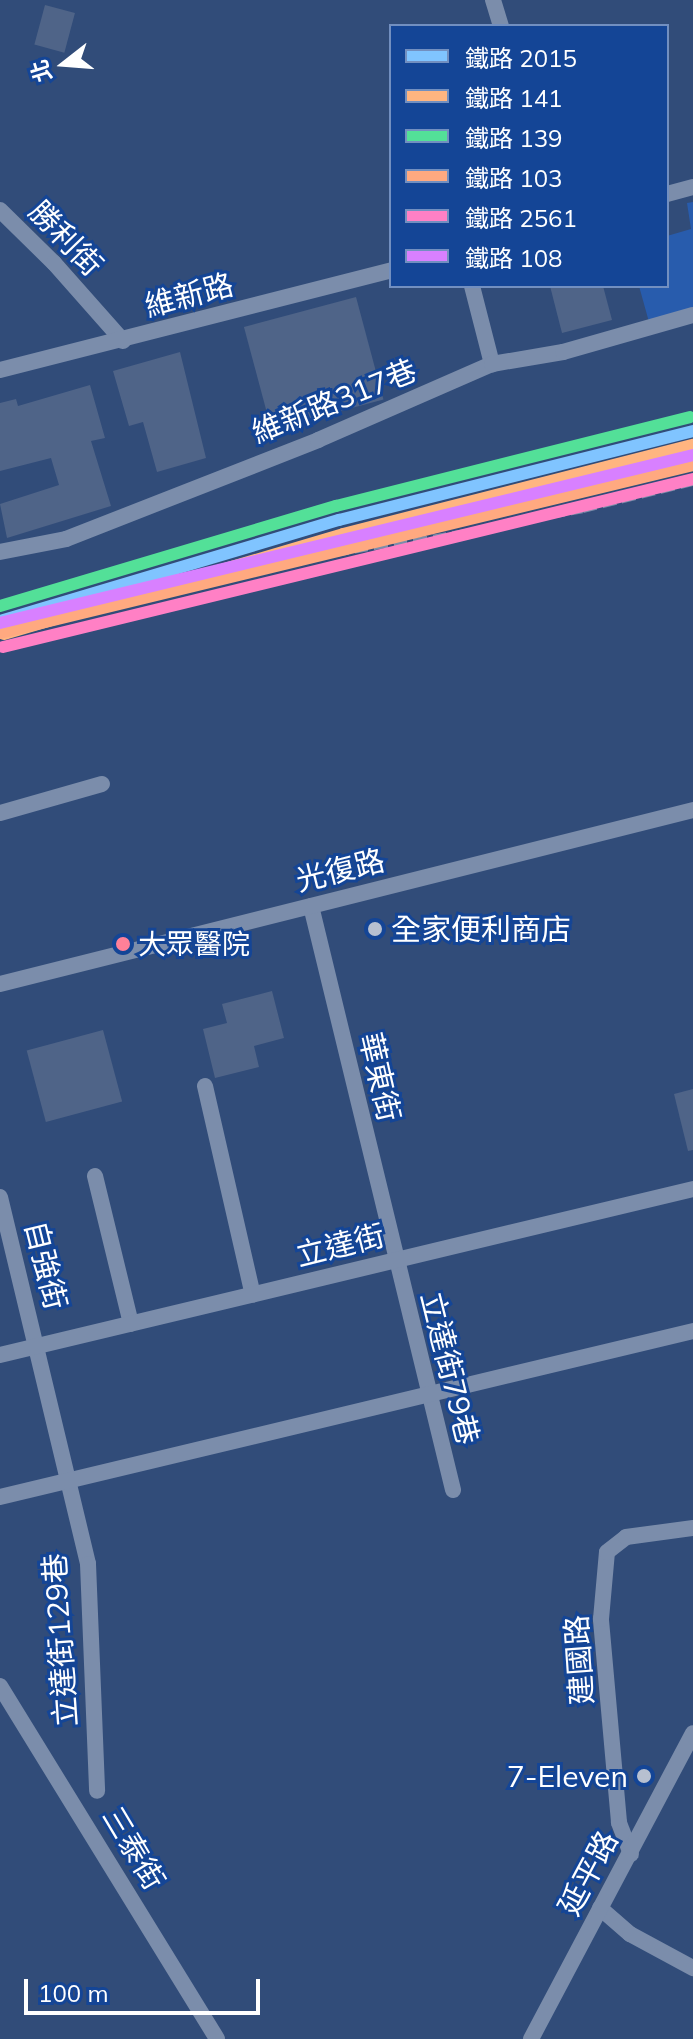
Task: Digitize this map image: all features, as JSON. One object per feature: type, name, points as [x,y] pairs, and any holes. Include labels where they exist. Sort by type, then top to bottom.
[{"type":"street","points":[[493,0],[500,24]]},
{"type":"street","points":[[669,193],[693,187]]},
{"type":"street","name":"勝利街","points":[[0,210],[54,263],[123,341]]},
{"type":"street","name":"維新路","points":[[0,370],[389,271]]},
{"type":"street","points":[[473,288],[492,364]]},
{"type":"street","name":"維新路317巷","points":[[0,552],[66,539],[318,440],[492,364],[563,352],[693,315]]},
{"type":"street","points":[[0,813],[102,784]]},
{"type":"street","name":"光復路","points":[[0,984],[692,815]]},
{"type":"street","name":"華東街","points":[[311,906],[394,1261]]},
{"type":"street","points":[[205,1086],[253,1295]]},
{"type":"street","points":[[95,1176],[131,1324]]},
{"type":"street","name":"立達街","points":[[0,1355],[693,1189]]},
{"type":"street","name":"自強街","points":[[0,1197],[37,1347]]},
{"type":"street","name":"立達街79巷","points":[[394,1261],[453,1490]]},
{"type":"street","points":[[0,1497],[693,1331]]},
{"type":"street","name":"立達街129巷","points":[[37,1347],[88,1564],[97,1791]]},
{"type":"street","name":"建國路","points":[[631,1854],[619,1822],[601,1619],[607,1552],[626,1537],[693,1528]]},
{"type":"street","name":"三泰街","points":[[0,1686],[217,2039]]},
{"type":"street","name":"延平路","points":[[531,2039],[600,1908],[687,1756],[693,1733]]},
{"type":"street","points":[[600,1908],[630,1934],[693,1968]]},
{"type":"shaded area","points":[[693,202],[693,310],[649,322],[640,288],[669,288],[669,235],[691,229],[687,203]]},
{"type":"building","points":[[45,5],[75,13],[64,53],[34,45]]},
{"type":"building","points":[[551,288],[604,288],[612,320],[562,333]]},
{"type":"building","points":[[356,297],[383,399],[271,429],[244,327]]},
{"type":"building","points":[[180,352],[206,458],[157,472],[143,422],[129,426],[113,371]]},
{"type":"building","points":[[90,385],[105,438],[91,441],[111,506],[7,538],[0,504],[59,485],[51,458],[0,471],[0,403],[16,399],[18,406]]},
{"type":"building","points":[[272,991],[284,1038],[254,1046],[259,1067],[215,1078],[203,1029],[227,1023],[222,1004]]},
{"type":"building","points":[[103,1030],[122,1101],[46,1122],[27,1050]]},
{"type":"building","points":[[693,1089],[693,1150],[688,1151],[674,1094]]},
{"type":"railway","points":[[295,561],[583,510],[693,483]]},
{"type":"rail line","name":"139","points":[[0,606],[336,506],[690,417]]},
{"type":"rail line","name":"2015","points":[[0,621],[339,520],[693,431]]},
{"type":"rail line","name":"141","points":[[4,634],[343,534],[693,445]]},
{"type":"rail line","name":"108","points":[[0,623],[693,455]]},
{"type":"rail line","name":"103","points":[[0,633],[693,465]]},
{"type":"rail line","name":"2561","points":[[3,647],[693,479]]},
{"type":"place","name":"全家便利商店","points":[[375,929]]},
{"type":"place","name":"大眾醫院","points":[[123,944]]},
{"type":"place","name":"7-Eleven","points":[[644,1776]]}]
